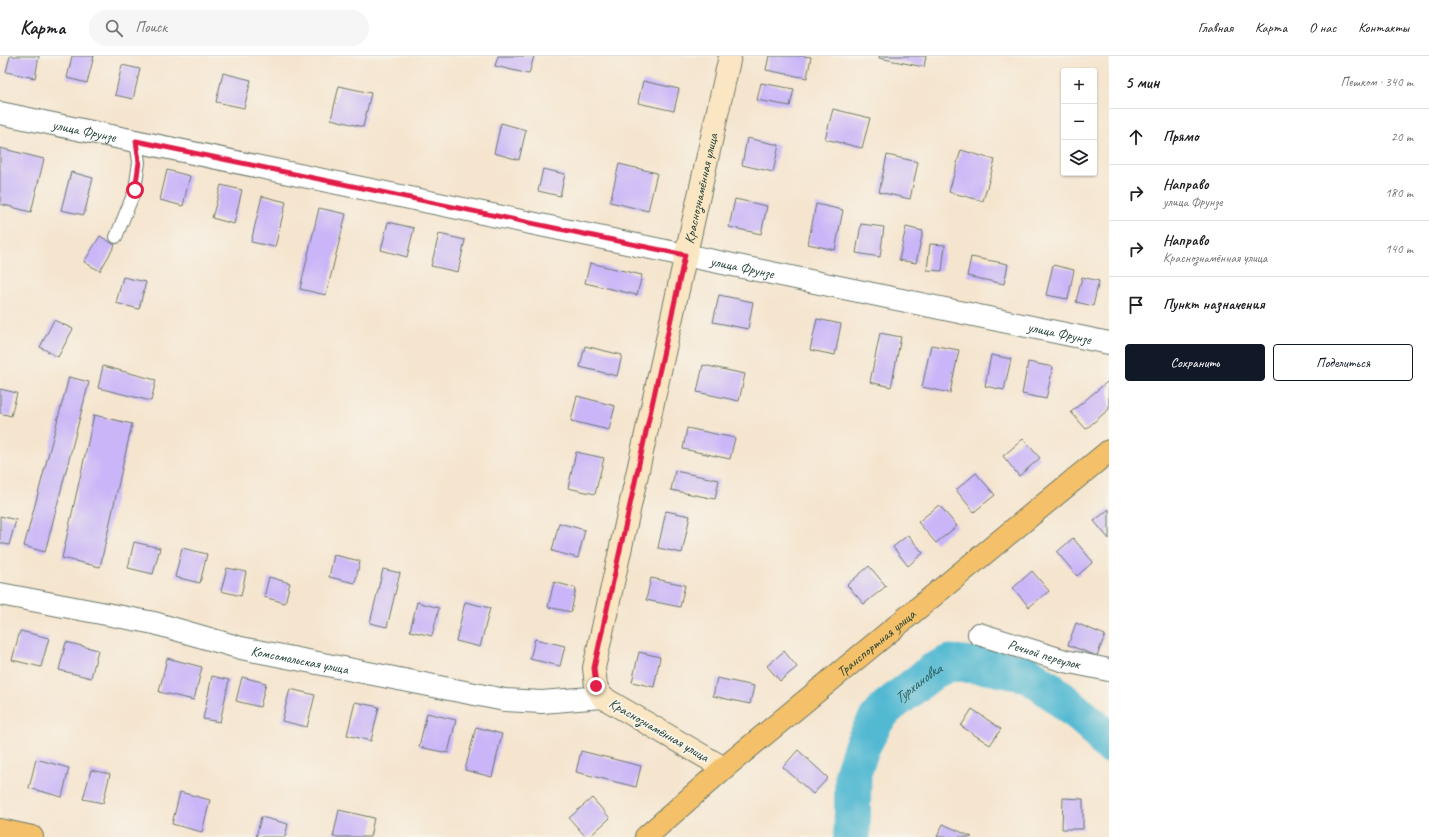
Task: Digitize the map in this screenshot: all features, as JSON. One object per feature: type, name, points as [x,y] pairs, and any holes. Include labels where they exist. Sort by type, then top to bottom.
[{"type":"main road","name":"Транспортная улица","points":[[646,837],[724,768],[1109,450]]},
{"type":"main road","points":[[0,830],[32,837]]},
{"type":"street","name":"Краснознамённая улица","points":[[724,768],[602,697],[596,686],[594,668],[730,56]]},
{"type":"street","name":"улица Фрунзе","points":[[0,113],[1109,343]]},
{"type":"street","name":"Комсомольская улица","points":[[0,594],[154,623],[241,648],[366,671],[505,700],[542,702],[602,697]]},
{"type":"street","name":"Речной переулок","points":[[979,634],[1066,662],[1109,670]]},
{"type":"lane","points":[[116,238],[135,190],[139,162],[136,141]]},
{"type":"building","points":[[10,56],[39,56],[35,78],[6,72]]},
{"type":"building","points":[[72,56],[94,56],[87,83],[67,78]]},
{"type":"building","points":[[498,56],[534,56],[529,74],[495,66]]},
{"type":"building","points":[[769,56],[811,57],[807,78],[766,70]]},
{"type":"building","points":[[879,56],[926,56],[924,67],[879,58]]},
{"type":"building","points":[[122,65],[140,69],[133,99],[115,95]]},
{"type":"building","points":[[223,73],[251,80],[244,108],[216,102]]},
{"type":"building","points":[[643,81],[679,89],[674,111],[638,103]]},
{"type":"building","points":[[761,83],[794,89],[790,106],[757,100]]},
{"type":"building","points":[[339,86],[371,93],[363,127],[331,119]]},
{"type":"building","points":[[833,109],[870,118],[862,148],[825,139]]},
{"type":"building","points":[[501,123],[526,130],[519,160],[494,153]]},
{"type":"building","points":[[747,138],[779,145],[773,172],[742,165]]},
{"type":"building","points":[[0,148],[44,159],[31,212],[0,204]]},
{"type":"building","points":[[961,150],[995,160],[983,201],[949,192]]},
{"type":"building","points":[[887,155],[918,162],[910,199],[879,192]]},
{"type":"building","points":[[619,164],[657,173],[648,211],[610,202]]},
{"type":"building","points":[[543,169],[565,174],[560,196],[538,191]]},
{"type":"building","points":[[167,170],[190,176],[183,206],[160,200]]},
{"type":"building","points":[[71,172],[93,178],[84,215],[61,210]]},
{"type":"building","points":[[221,185],[242,190],[234,224],[212,218]]},
{"type":"building","points":[[262,196],[286,202],[275,247],[251,242]]},
{"type":"building","points":[[735,199],[767,206],[761,234],[729,227]]},
{"type":"building","points":[[816,204],[843,210],[835,250],[808,244]]},
{"type":"building","points":[[319,208],[346,214],[326,295],[300,289]]},
{"type":"building","points":[[388,222],[414,228],[407,257],[381,250]]},
{"type":"building","points":[[861,224],[884,227],[880,257],[856,253]]},
{"type":"building","points":[[906,227],[923,231],[916,263],[899,260]]},
{"type":"building","points":[[439,234],[465,240],[458,272],[431,266]]},
{"type":"building","points":[[100,236],[115,245],[100,271],[84,262]]},
{"type":"building","points":[[930,244],[945,245],[942,271],[927,270]]},
{"type":"building","points":[[971,257],[1008,264],[1004,284],[967,276]]},
{"type":"building","points":[[590,263],[642,275],[637,295],[585,283]]},
{"type":"building","points":[[1053,265],[1074,270],[1068,299],[1046,295]]},
{"type":"building","points":[[123,277],[146,282],[139,309],[116,303]]},
{"type":"building","points":[[1082,277],[1099,281],[1093,306],[1076,302]]},
{"type":"building","points":[[719,295],[753,302],[748,329],[713,322]]},
{"type":"building","points":[[817,319],[841,324],[835,355],[810,350]]},
{"type":"building","points":[[54,320],[73,329],[58,357],[40,347]]},
{"type":"building","points":[[880,333],[901,337],[891,387],[870,382]]},
{"type":"building","points":[[931,345],[959,350],[950,393],[922,387]]},
{"type":"building","points":[[585,346],[622,355],[617,376],[580,367]]},
{"type":"building","points":[[991,355],[1011,359],[1004,390],[985,386]]},
{"type":"building","points":[[1028,362],[1053,367],[1046,399],[1022,394]]},
{"type":"building","points":[[703,365],[745,374],[739,401],[697,392]]},
{"type":"building","points":[[103,366],[156,380],[151,401],[98,388]]},
{"type":"building","points":[[69,377],[89,382],[45,552],[24,546]]},
{"type":"building","points":[[1107,382],[1109,385],[1109,409],[1086,429],[1071,412]]},
{"type":"building","points":[[0,389],[17,393],[11,416],[0,413]]},
{"type":"building","points":[[577,396],[615,406],[609,430],[571,421]]},
{"type":"building","points":[[94,415],[132,424],[100,567],[62,558]]},
{"type":"building","points":[[687,428],[735,438],[730,459],[683,449]]},
{"type":"building","points":[[1023,439],[1040,458],[1019,476],[1003,456]]},
{"type":"building","points":[[576,452],[604,458],[595,494],[568,488]]},
{"type":"building","points":[[675,471],[719,480],[715,499],[671,490]]},
{"type":"building","points":[[976,473],[995,495],[974,512],[956,490]]},
{"type":"building","points":[[939,505],[957,526],[936,543],[918,522]]},
{"type":"building","points":[[1109,509],[1109,539],[1094,521]]},
{"type":"building","points":[[666,511],[690,516],[682,553],[658,548]]},
{"type":"building","points":[[0,516],[16,520],[9,545],[0,543]]},
{"type":"building","points":[[559,523],[585,530],[578,558],[552,551]]},
{"type":"building","points":[[908,535],[923,553],[908,566],[893,547]]},
{"type":"building","points":[[1073,538],[1093,562],[1077,576],[1057,552]]},
{"type":"building","points":[[134,542],[160,548],[153,574],[128,568]]},
{"type":"building","points":[[182,548],[207,554],[200,583],[175,577]]},
{"type":"building","points":[[334,555],[360,561],[355,583],[329,577]]},
{"type":"building","points":[[869,566],[886,586],[864,604],[847,585]]},
{"type":"building","points":[[227,568],[246,572],[241,596],[221,591]]},
{"type":"building","points":[[383,569],[400,573],[387,627],[370,623]]},
{"type":"building","points":[[1032,571],[1049,591],[1029,607],[1013,588]]},
{"type":"building","points":[[269,577],[290,583],[285,603],[264,597]]},
{"type":"building","points":[[651,578],[685,585],[680,607],[646,600]]},
{"type":"building","points":[[554,582],[576,588],[571,612],[548,607]]},
{"type":"building","points":[[417,602],[439,608],[432,636],[410,631]]},
{"type":"building","points":[[465,602],[490,608],[480,647],[456,641]]},
{"type":"building","points":[[1076,623],[1105,635],[1097,656],[1068,645]]},
{"type":"building","points":[[20,631],[49,638],[41,667],[12,660]]},
{"type":"building","points":[[535,639],[565,646],[560,666],[530,659]]},
{"type":"building","points":[[66,642],[98,650],[91,678],[59,670]]},
{"type":"building","points":[[784,651],[797,667],[780,681],[767,666]]},
{"type":"building","points":[[639,652],[660,657],[654,687],[632,682]]},
{"type":"building","points":[[167,658],[202,667],[194,700],[159,692]]},
{"type":"building","points":[[212,676],[229,680],[220,722],[203,719]]},
{"type":"building","points":[[242,677],[266,683],[260,707],[236,701]]},
{"type":"building","points":[[717,678],[754,686],[750,704],[713,696]]},
{"type":"building","points":[[290,689],[315,695],[307,727],[282,721]]},
{"type":"building","points":[[355,702],[379,707],[371,741],[347,735]]},
{"type":"building","points":[[972,709],[1001,729],[990,745],[961,726]]},
{"type":"building","points":[[427,713],[456,720],[448,753],[419,747]]},
{"type":"building","points":[[476,727],[502,734],[492,777],[465,770]]},
{"type":"building","points":[[798,750],[828,778],[813,794],[783,767]]},
{"type":"building","points":[[581,751],[641,766],[636,787],[576,772]]},
{"type":"building","points":[[36,759],[69,768],[62,797],[29,788]]},
{"type":"building","points":[[91,770],[110,774],[103,803],[83,799]]},
{"type":"building","points":[[180,792],[210,800],[202,832],[172,824]]},
{"type":"building","points":[[592,798],[610,818],[589,837],[586,837],[569,818]]},
{"type":"building","points":[[1063,798],[1083,799],[1083,829],[1062,829]]},
{"type":"building","points":[[339,810],[374,818],[370,837],[333,837]]},
{"type":"building","points":[[261,817],[288,824],[285,837],[256,837]]},
{"type":"building","points":[[943,824],[972,837],[937,837]]},
{"type":"waterway","name":"Турхановка","points":[[852,837],[853,773],[862,746],[876,720],[886,708],[933,671],[950,663],[988,666],[1028,674],[1054,693],[1093,726],[1109,745]]},
{"type":"route","points":[[135,190],[139,162],[136,141],[685,255],[594,668],[596,686]]}]
